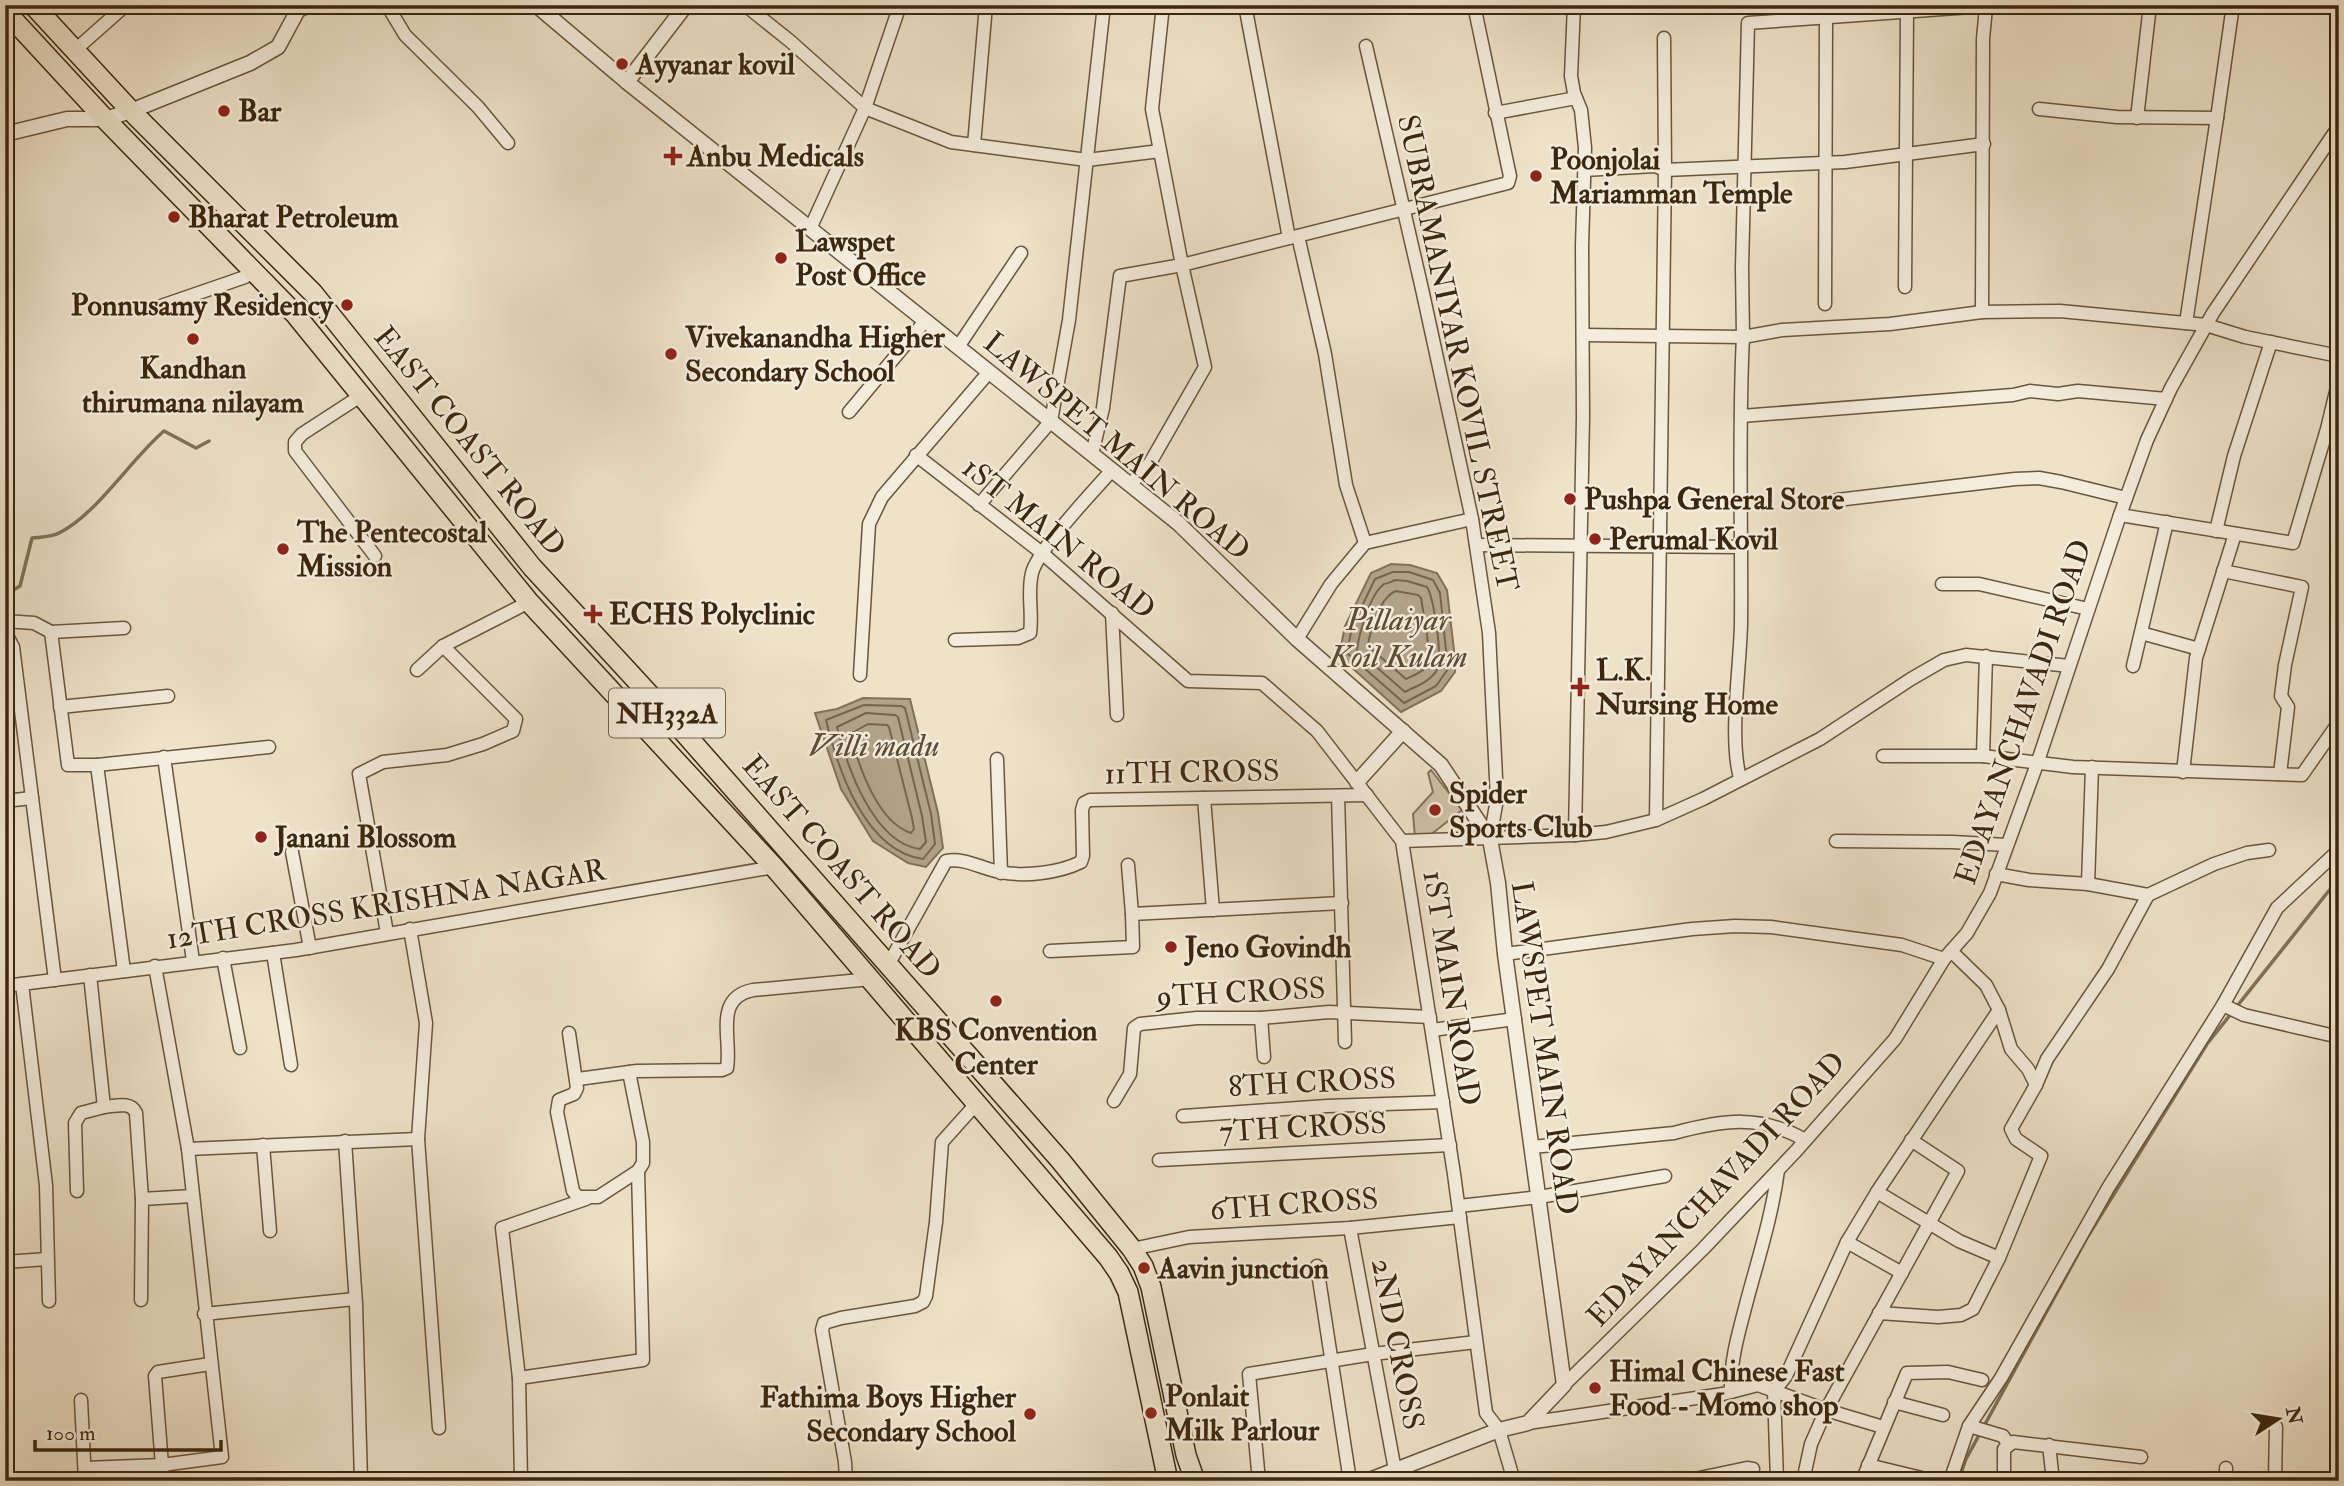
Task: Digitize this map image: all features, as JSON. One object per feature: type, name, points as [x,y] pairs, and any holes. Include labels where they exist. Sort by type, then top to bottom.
[{"type":"highway","name":"EAST COAST ROAD","points":[[34,6],[131,111],[313,293],[532,567],[681,729],[1060,1160],[1132,1249],[1143,1266],[1151,1287],[1186,1455],[1195,1481]]},
{"type":"highway","name":"EAST COAST ROAD","points":[[5,11],[105,119],[295,314],[529,602],[774,867],[1108,1257],[1128,1292],[1168,1481]]},
{"type":"street","points":[[74,51],[126,5]]},
{"type":"street","points":[[5,134],[67,119],[105,119],[250,63],[278,47],[299,10],[309,5]]},
{"type":"street","points":[[387,5],[405,35],[478,107],[508,143]]},
{"type":"street","name":"LAWSPET MAIN ROAD","points":[[536,5],[626,82],[1178,523],[1297,639],[1441,765],[1490,839],[1564,1385]]},
{"type":"street","points":[[626,82],[686,5]]},
{"type":"street","points":[[745,5],[865,108],[951,142],[1087,160],[1160,151]]},
{"type":"street","points":[[810,229],[865,108],[900,5]]},
{"type":"street","points":[[974,145],[986,5]]},
{"type":"street","points":[[979,505],[1051,421],[1069,320],[1104,5]]},
{"type":"street","points":[[1130,485],[1150,463],[1205,367],[1152,109],[1163,5]]},
{"type":"street","points":[[1245,5],[1293,237],[1325,354],[1346,485],[1365,543]]},
{"type":"street","points":[[1092,454],[1103,408],[1120,276],[1182,265],[1508,183],[1510,176],[1474,5]]},
{"type":"street","points":[[1574,5],[1571,76],[1578,104],[1584,170],[1582,497],[1575,835]]},
{"type":"street","points":[[2137,118],[2150,5]]},
{"type":"street","points":[[2186,323],[2233,5]]},
{"type":"street","points":[[1740,778],[1736,753],[1741,626],[1742,268],[1748,23],[1992,6],[1983,40],[1982,312]]},
{"type":"street","points":[[1905,287],[1907,11]]},
{"type":"street","points":[[1825,304],[1826,19]]},
{"type":"street","points":[[1656,820],[1665,170],[1664,38]]},
{"type":"street","name":"SUBRAMANIYAR KOVIL STREET","points":[[1366,46],[1472,519],[1489,634],[1497,799],[1490,839]]},
{"type":"street","points":[[1495,113],[1578,104]]},
{"type":"street","points":[[2039,109],[2137,118],[2217,118]]},
{"type":"street","name":"EDAYANCHAVADI ROAD","points":[[1564,1385],[1703,1249],[1805,1140],[1895,1039],[1947,955],[1967,933],[1990,893],[2037,764],[2147,440],[2206,325],[2339,125]]},
{"type":"street","points":[[1584,170],[1655,166],[1665,170],[1825,163],[1984,144]]},
{"type":"street","points":[[958,347],[1021,253]]},
{"type":"street","points":[[160,306],[244,277],[253,269]]},
{"type":"street","points":[[1583,335],[1743,337],[1783,330],[1890,324],[1982,312],[2060,311],[2206,325],[2245,337],[2339,356]]},
{"type":"street","points":[[849,412],[925,321]]},
{"type":"street","points":[[2216,531],[2234,456],[2271,342]]},
{"type":"street","points":[[860,675],[869,524],[882,496],[989,372]]},
{"type":"street","points":[[2120,514],[2293,543],[2339,379]]},
{"type":"street","points":[[1741,416],[1912,404],[2013,395],[2030,391],[2058,394],[2078,391],[2166,399]]},
{"type":"street","points":[[362,395],[302,434],[295,442],[295,451],[375,556]]},
{"type":"street","name":"1ST MAIN ROAD","points":[[916,455],[1042,553],[1188,681],[1262,683],[1317,731],[1402,841],[1450,1145],[1486,1413],[1499,1430],[1514,1481]]},
{"type":"street","points":[[956,640],[1018,638],[1030,633],[1033,569],[1042,553],[1112,470]]},
{"type":"street","points":[[1837,500],[2039,478],[2126,498]]},
{"type":"street","points":[[1297,639],[1331,584],[1365,543],[1472,519]]},
{"type":"street","points":[[2133,666],[2167,522]]},
{"type":"street","points":[[2183,772],[2191,694],[2199,649],[2235,534]]},
{"type":"street","points":[[1476,545],[1740,547]]},
{"type":"street","points":[[2223,571],[2302,587],[2281,696],[2288,707],[2280,774]]},
{"type":"street","points":[[1942,584],[1979,584],[2088,609]]},
{"type":"street","points":[[417,670],[443,646],[529,602]]},
{"type":"street","points":[[1112,613],[1117,715]]},
{"type":"street","points":[[5,621],[34,623],[51,632],[124,628]]},
{"type":"street","points":[[5,632],[13,647],[55,980]]},
{"type":"street","points":[[51,632],[68,765],[97,765],[270,747]]},
{"type":"street","points":[[2141,632],[2199,649]]},
{"type":"street","points":[[387,933],[359,774],[383,762],[447,755],[483,744],[513,731],[516,719],[443,646]]},
{"type":"street","points":[[1402,841],[1575,835],[1606,832],[1656,820],[1820,739],[1944,660],[1966,655],[2069,666]]},
{"type":"street","points":[[1983,756],[1986,656]]},
{"type":"street","points":[[61,707],[168,696]]},
{"type":"street","points":[[1883,756],[1983,756],[2037,764],[2302,775],[2339,722]]},
{"type":"street","points":[[1357,782],[1403,732]]},
{"type":"street","points":[[164,757],[193,961]]},
{"type":"street","points":[[997,760],[1001,873]]},
{"type":"street","points":[[97,765],[124,971]]},
{"type":"street","points":[[2088,884],[2092,767]]},
{"type":"street","name":"11TH CROSS","points":[[888,965],[946,861],[955,859],[1001,873],[1031,873],[1073,866],[1081,862],[1083,856],[1082,810],[1084,803],[1090,800],[1367,795]]},
{"type":"street","points":[[1338,796],[1345,1042]]},
{"type":"street","points":[[5,801],[32,798]]},
{"type":"street","points":[[1204,798],[1213,910]]},
{"type":"street","points":[[1836,841],[2007,845]]},
{"type":"street","points":[[1996,874],[2029,880],[2088,884],[2148,895],[2214,864],[2247,853],[2269,850]]},
{"type":"street","points":[[1950,1481],[1969,1426],[2001,1378],[2108,1188],[2223,1005],[2277,908],[2339,850]]},
{"type":"street","points":[[292,852],[310,948]]},
{"type":"street","points":[[1050,950],[1133,947],[1128,865]]},
{"type":"street","name":"12TH CROSS KRISHNA NAGAR","points":[[5,986],[310,948],[774,867]]},
{"type":"street","points":[[1879,1313],[1938,1317],[1961,1315],[1973,1309],[1999,1258],[2041,1156],[2016,1139],[2011,1129],[2036,1085],[2047,1059],[2108,969],[2148,895]]},
{"type":"street","points":[[1132,914],[1342,903]]},
{"type":"street","points":[[1505,954],[1692,929],[1735,926],[1771,927],[1902,945],[1947,955],[1986,985],[2011,1049],[2028,1069],[2036,1085]]},
{"type":"street","points":[[410,929],[426,1023],[418,1139],[439,1428]]},
{"type":"street","points":[[272,953],[290,1065]]},
{"type":"street","points":[[223,958],[240,1048]]},
{"type":"street","points":[[81,1400],[85,1474],[222,1457],[204,1314],[188,1149],[155,967]]},
{"type":"street","points":[[90,975],[104,1107]]},
{"type":"street","points":[[578,1079],[629,1072],[722,1070],[727,1068],[730,1004],[743,992],[871,979]]},
{"type":"street","points":[[22,984],[46,1185],[49,1301]]},
{"type":"street","points":[[2223,1005],[2244,1015],[2339,1037]]},
{"type":"street","points":[[1777,1481],[1774,1391],[1786,1376],[1847,1242],[1877,1192],[1998,1010]]},
{"type":"street","name":"9TH CROSS","points":[[1114,1101],[1126,1085],[1130,1074],[1134,1028],[1140,1024],[1197,1018],[1261,1018],[1343,1013],[1430,1017]]},
{"type":"street","points":[[1261,1018],[1264,1058]]},
{"type":"street","points":[[1432,1030],[1515,1018]]},
{"type":"street","points":[[569,1032],[578,1079],[577,1088],[574,1094],[559,1101],[557,1112],[573,1191],[578,1197],[586,1199]]},
{"type":"street","points":[[521,1481],[519,1378],[502,1228],[598,1197],[638,1171],[643,1163],[643,1142],[629,1072]]},
{"type":"street","name":"8TH CROSS","points":[[1183,1116],[1327,1106],[1443,1102]]},
{"type":"street","points":[[846,1481],[822,1330],[824,1323],[915,1307],[923,1302],[936,1222],[942,1142],[977,1103]]},
{"type":"street","points":[[77,1191],[75,1123],[81,1113],[104,1107],[128,1105],[134,1108],[142,1199],[141,1300]]},
{"type":"street","points":[[1532,1147],[1674,1133],[1745,1121],[1785,1129],[1805,1140]]},
{"type":"street","points":[[188,1149],[418,1139]]},
{"type":"street","points":[[1803,1481],[1811,1444],[1826,1410],[1958,1171],[1911,1140]]},
{"type":"street","points":[[345,1141],[355,1299],[360,1481]]},
{"type":"street","points":[[263,1144],[270,1231]]},
{"type":"street","name":"7TH CROSS","points":[[1159,1160],[1450,1145]]},
{"type":"street","points":[[1731,1392],[1736,1344],[1772,1206],[1778,1170]]},
{"type":"street","points":[[519,1378],[643,1360],[638,1171]]},
{"type":"street","name":"6TH CROSS","points":[[1132,1249],[1189,1237],[1350,1227],[1459,1212],[1665,1176]]},
{"type":"street","points":[[1877,1192],[1959,1241],[1999,1258]]},
{"type":"street","points":[[142,1199],[193,1196]]},
{"type":"street","name":"2ND CROSS","points":[[1350,1227],[1395,1470]]},
{"type":"street","points":[[1847,1242],[1902,1273]]},
{"type":"street","points":[[5,1262],[47,1259]]},
{"type":"street","points":[[1317,1266],[1350,1481]]},
{"type":"street","points":[[204,1314],[355,1299]]},
{"type":"street","points":[[1259,1481],[1249,1374],[1373,1354],[1476,1342]]},
{"type":"street","points":[[163,1481],[155,1376],[158,1372],[210,1364]]},
{"type":"street","points":[[1862,1481],[1907,1373],[1948,1372],[1982,1380]]},
{"type":"street","points":[[1528,1423],[1564,1385]]},
{"type":"street","points":[[1367,1481],[1499,1430],[1528,1423],[1731,1392],[1758,1385],[1826,1410],[1884,1427]]},
{"type":"street","points":[[1894,1402],[1944,1415]]},
{"type":"street","points":[[1969,1426],[2003,1436],[2008,1444]]},
{"type":"street","points":[[2275,1481],[2276,1427]]},
{"type":"street","points":[[2004,1481],[2004,1449],[2008,1444],[2021,1441],[2141,1457]]},
{"type":"street","points":[[2049,1445],[2053,1481]]},
{"type":"street","points":[[5,1458],[7,1481]]},
{"type":"street","points":[[1868,1465],[1934,1481]]},
{"type":"street","points":[[1685,1481],[1753,1469]]},
{"type":"shaded area","points":[[1431,770],[1462,810],[1424,840],[1415,837],[1413,814],[1433,792],[1428,773]]},
{"type":"water","name":"Pillaiyar Koil Kulam","points":[[1391,564],[1410,565],[1437,573],[1447,590],[1454,650],[1455,672],[1441,691],[1401,712],[1339,656],[1345,626],[1371,573]]},
{"type":"water","name":"Villi madu","points":[[863,698],[910,699],[938,813],[943,848],[926,867],[908,863],[873,841],[841,789],[815,713],[837,709]]},
{"type":"waterway","points":[[5,595],[20,586],[32,538],[56,534],[73,525],[164,431],[196,448],[209,441]]},
{"type":"waterway","points":[[1958,1481],[1966,1459],[2088,1236],[2207,1044],[2339,878]]},
{"type":"place","name":"Ayyanar kovil","points":[[622,64]]},
{"type":"place","name":"Bar","points":[[224,111]]},
{"type":"place","name":"Anbu Medicals","points":[[673,156]]},
{"type":"place","name":"Poonjolai Mariamman Temple","points":[[1536,176]]},
{"type":"place","name":"Bharat Petroleum","points":[[174,217]]},
{"type":"place","name":"Lawspet Post Office","points":[[781,258]]},
{"type":"place","name":"Ponnusamy Residency","points":[[347,305]]},
{"type":"place","name":"Kandhan thirumana nilayam","points":[[193,339]]},
{"type":"place","name":"Vivekanandha Higher Secondary School","points":[[671,354]]},
{"type":"place","name":"Pushpa General Store","points":[[1570,499]]},
{"type":"place","name":"Perumal Kovil","points":[[1595,539]]},
{"type":"place","name":"The Pentecostal Mission","points":[[283,549]]},
{"type":"place","name":"ECHS Polyclinic","points":[[593,614]]},
{"type":"place","name":"L.K. Nursing Home","points":[[1580,687]]},
{"type":"place","name":"Spider Sports Club","points":[[1435,810]]},
{"type":"place","name":"Janani Blossom","points":[[261,837]]},
{"type":"place","name":"Jeno Govindh","points":[[1171,947]]},
{"type":"place","name":"KBS Convention Center","points":[[996,1001]]},
{"type":"place","name":"Aavin junction","points":[[1144,1268]]},
{"type":"place","name":"Himal Chinese Fast Food - Momo shop","points":[[1595,1388]]},
{"type":"place","name":"Ponlait Milk Parlour","points":[[1151,1413]]},
{"type":"place","name":"Fathima Boys Higher Secondary School","points":[[1030,1414]]}]
